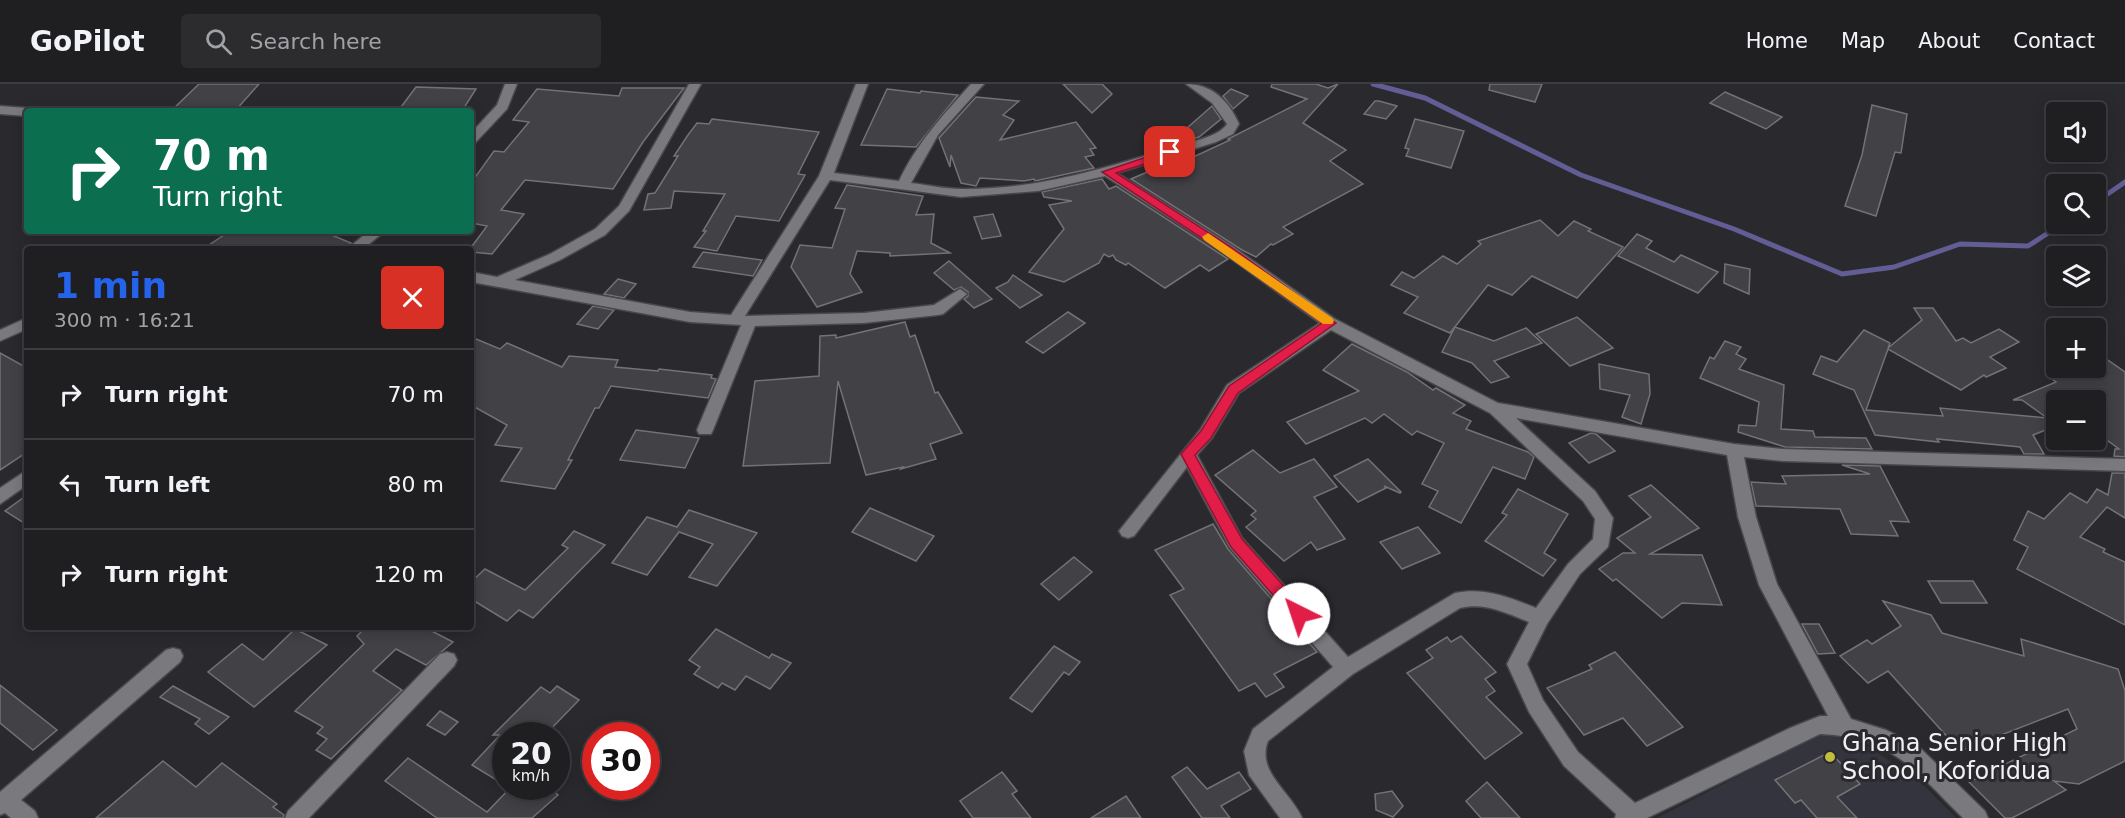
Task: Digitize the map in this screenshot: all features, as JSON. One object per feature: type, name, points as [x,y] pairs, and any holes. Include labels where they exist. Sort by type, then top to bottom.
[{"type":"street","points":[[474,137],[503,106],[512,84]]},
{"type":"street","points":[[498,282],[555,257],[600,232],[624,207],[695,84]]},
{"type":"street","points":[[705,430],[742,321],[826,176],[862,84]]},
{"type":"street","points":[[903,186],[916,159],[933,133],[978,84]]},
{"type":"street","points":[[826,176],[961,193],[1038,187],[1107,172],[1212,139],[1229,131],[1233,124],[1228,112],[1207,92],[1192,84]]},
{"type":"street","points":[[0,110],[24,112]]},
{"type":"street","points":[[1107,172],[1227,249],[1330,323],[1494,408],[1589,496],[1605,518],[1602,542],[1574,569],[1540,618],[1517,664],[1536,706],[1570,759],[1629,816],[1820,725],[1844,726],[1879,735],[1910,752],[1978,818]]},
{"type":"street","points":[[358,246],[374,234]]},
{"type":"street","points":[[474,278],[690,317],[742,321],[864,318],[938,310],[960,294]]},
{"type":"street","points":[[1128,531],[1206,434],[1233,389],[1330,323]]},
{"type":"street","points":[[0,336],[22,325]]},
{"type":"street","points":[[1494,408],[1734,450],[1793,456],[2125,465]]},
{"type":"street","points":[[1734,450],[1747,518],[1768,585],[1844,726]]},
{"type":"street","points":[[1188,454],[1236,543],[1346,668]]},
{"type":"street","points":[[0,497],[24,478]]},
{"type":"street","points":[[1292,818],[1256,768],[1254,751],[1260,735],[1346,668],[1455,601],[1469,596],[1482,597],[1540,618]]},
{"type":"street","points":[[28,818],[2,803],[172,656]]},
{"type":"street","points":[[295,818],[447,660]]},
{"type":"shaded area","name":"Ghana Senior High School, Koforidua","points":[[1828,730],[1846,732],[1920,781],[1956,818],[1657,818]]},
{"type":"building","points":[[199,84],[259,84],[238,108],[174,108]]},
{"type":"building","points":[[1063,84],[1102,84],[1112,94],[1092,113]]},
{"type":"building","points":[[1272,84],[1316,84],[1328,88],[1338,84],[1303,123],[1346,150],[1330,161],[1363,184],[1283,227],[1293,234],[1271,244],[1256,257],[1131,179],[1171,162],[1174,166],[1230,140],[1228,139],[1307,99],[1271,87]]},
{"type":"building","points":[[1490,84],[1542,84],[1535,102],[1489,90]]},
{"type":"building","points":[[416,87],[476,89],[464,108],[400,108]]},
{"type":"building","points":[[622,88],[684,88],[643,142],[613,189],[525,180],[501,210],[524,214],[492,254],[474,252],[472,246],[487,226],[474,224],[474,179],[494,151],[504,152],[529,122],[513,120],[537,89],[619,96]]},
{"type":"building","points":[[887,89],[958,95],[916,147],[861,145]]},
{"type":"building","points":[[1231,89],[1248,96],[1233,109],[1223,96]]},
{"type":"building","points":[[1725,92],[1782,117],[1766,129],[1710,103]]},
{"type":"building","points":[[976,97],[1019,101],[1003,115],[1014,120],[1000,140],[1076,122],[1096,148],[1090,149],[1094,155],[1085,157],[1094,168],[1035,181],[1034,179],[1024,181],[980,178],[976,186],[961,183],[951,155],[950,167],[939,138]]},
{"type":"building","points":[[1375,101],[1397,106],[1386,119],[1364,114]]},
{"type":"building","points":[[1872,105],[1907,114],[1901,153],[1895,152],[1876,216],[1845,206],[1862,155]]},
{"type":"building","points":[[1212,106],[1221,119],[1199,137],[1185,141],[1179,135]]},
{"type":"building","points":[[712,119],[819,132],[798,174],[805,175],[779,221],[736,216],[717,251],[694,247],[706,231],[703,231],[725,194],[674,191],[671,208],[644,210],[648,194],[655,193],[688,135],[697,123],[709,124]]},
{"type":"building","points":[[1415,119],[1464,131],[1451,168],[1406,156],[1409,149],[1405,148]]},
{"type":"building","points":[[1102,179],[1109,189],[1116,186],[1228,259],[1209,271],[1200,265],[1165,288],[1128,263],[1126,265],[1116,260],[1113,255],[1109,257],[1104,254],[1099,263],[1064,282],[1029,272],[1064,229],[1049,205],[1072,201],[1044,197],[1042,192]]},
{"type":"building","points":[[847,185],[923,196],[916,215],[934,214],[931,243],[950,253],[890,256],[890,253],[857,251],[850,274],[862,292],[817,307],[791,267],[800,245],[832,248],[845,209],[835,208]]},
{"type":"building","points":[[993,214],[1001,236],[982,239],[974,217]]},
{"type":"building","points":[[1540,220],[1558,236],[1574,221],[1591,229],[1588,231],[1623,247],[1577,298],[1532,276],[1512,295],[1488,285],[1450,333],[1404,313],[1418,297],[1391,285],[1402,272],[1414,278],[1443,256],[1457,264],[1481,244],[1478,241]]},
{"type":"building","points":[[226,234],[329,234],[351,243],[348,246],[208,246]]},
{"type":"building","points":[[1637,234],[1652,241],[1646,248],[1674,262],[1681,255],[1718,272],[1698,293],[1618,256]]},
{"type":"building","points":[[703,252],[762,260],[753,276],[693,267]]},
{"type":"building","points":[[949,261],[992,299],[974,308],[964,299],[968,296],[968,292],[961,287],[954,290],[934,273]]},
{"type":"building","points":[[1725,264],[1750,269],[1749,294],[1724,283]]},
{"type":"building","points":[[1013,275],[1042,295],[1020,308],[996,288],[1008,282]]},
{"type":"building","points":[[618,279],[636,284],[624,298],[604,294]]},
{"type":"building","points":[[593,306],[614,310],[598,329],[577,324]]},
{"type":"building","points":[[1914,308],[1933,308],[1956,341],[1963,338],[1971,343],[1999,329],[2019,342],[1990,357],[2006,368],[1986,377],[1984,375],[1961,390],[1888,349],[1866,410],[1943,416],[1940,408],[2046,418],[2046,430],[2033,435],[2044,454],[2024,454],[2020,447],[1875,435],[1854,390],[1813,374],[1821,356],[1837,362],[1864,330],[1890,343],[1888,348],[1922,320]]},
{"type":"building","points":[[1068,312],[1085,323],[1043,353],[1026,342]]},
{"type":"building","points":[[1577,317],[1613,348],[1570,366],[1536,334]]},
{"type":"building","points":[[905,322],[910,337],[915,335],[935,393],[938,392],[962,433],[930,444],[936,459],[901,469],[903,467],[866,475],[838,381],[830,463],[743,466],[755,381],[819,376],[820,336],[836,335],[836,338]]},
{"type":"building","points":[[1455,327],[1494,341],[1526,328],[1542,343],[1494,361],[1509,377],[1491,383],[1472,363],[1442,352]]},
{"type":"building","points":[[474,338],[500,349],[507,343],[562,367],[569,356],[618,360],[615,367],[712,375],[711,378],[716,379],[708,398],[611,386],[599,408],[595,408],[568,460],[572,460],[555,489],[501,481],[522,448],[495,445],[507,425],[474,407]]},
{"type":"building","points":[[1725,341],[1741,347],[1736,354],[1746,359],[1739,369],[1784,385],[1781,429],[1813,431],[1815,437],[1866,438],[1872,449],[1785,447],[1738,432],[1739,425],[1756,426],[1759,402],[1700,378],[1710,357],[1714,359]]},
{"type":"building","points":[[1352,344],[1407,372],[1433,390],[1436,388],[1465,405],[1453,413],[1471,421],[1466,429],[1528,452],[1534,457],[1525,479],[1493,467],[1461,523],[1429,507],[1438,491],[1422,484],[1444,443],[1417,431],[1412,435],[1384,414],[1372,423],[1365,418],[1306,444],[1287,422],[1359,391],[1323,370]]},
{"type":"building","points":[[0,353],[24,366],[24,454],[0,470]]},
{"type":"building","points":[[2106,359],[2125,372],[2125,457],[2114,456],[2115,449],[2119,449],[2106,439],[2106,390],[2046,390],[2046,417],[2022,400],[2013,400],[2056,382],[2050,378],[2106,378]]},
{"type":"building","points":[[1599,364],[1649,374],[1650,394],[1641,424],[1622,417],[1630,395],[1600,389]]},
{"type":"building","points":[[636,430],[699,438],[685,468],[620,460]]},
{"type":"building","points":[[1591,433],[1596,434],[1615,451],[1589,463],[1569,443]]},
{"type":"building","points":[[1253,450],[1280,473],[1314,459],[1337,487],[1314,497],[1345,539],[1317,550],[1311,542],[1284,561],[1246,527],[1256,519],[1251,515],[1256,511],[1215,475]]},
{"type":"building","points":[[1368,459],[1400,493],[1384,486],[1386,488],[1358,502],[1334,476]]},
{"type":"building","points":[[1842,465],[1880,466],[1909,522],[1890,521],[1898,536],[1851,534],[1840,509],[1756,506],[1751,482],[1786,484],[1782,476],[1870,474]]},
{"type":"building","points":[[2112,473],[2125,473],[2125,518],[2107,507],[2080,537],[2105,549],[2103,552],[2125,562],[2125,625],[2017,569],[2028,547],[2014,540],[2028,511],[2044,519],[2070,493],[2087,503],[2097,489],[2108,495]]},
{"type":"building","points":[[1651,485],[1699,528],[1650,554],[1702,555],[1722,605],[1682,603],[1662,618],[1616,579],[1613,581],[1599,569],[1623,553],[1635,553],[1617,538],[1651,517],[1629,496]]},
{"type":"building","points":[[1518,489],[1568,514],[1544,553],[1556,560],[1543,576],[1485,541],[1507,515],[1502,513]]},
{"type":"building","points":[[24,497],[24,523],[5,511]]},
{"type":"building","points":[[870,508],[934,536],[916,561],[852,532]]},
{"type":"building","points":[[689,510],[757,533],[717,586],[689,577],[713,544],[679,532],[647,575],[612,563],[647,517],[677,527]]},
{"type":"building","points":[[1213,524],[1228,549],[1317,652],[1274,674],[1284,687],[1266,697],[1255,683],[1239,691],[1170,595],[1184,589],[1155,550]]},
{"type":"building","points":[[1418,527],[1440,553],[1402,569],[1380,542]]},
{"type":"building","points":[[574,531],[605,545],[533,618],[519,610],[507,621],[474,601],[474,579],[485,569],[525,590],[568,548],[562,545]]},
{"type":"building","points":[[1074,557],[1092,572],[1059,600],[1041,584]]},
{"type":"building","points":[[1928,581],[1973,581],[1987,603],[1941,603]]},
{"type":"building","points":[[1883,601],[1931,615],[1942,633],[2024,656],[2021,639],[2118,669],[2125,691],[2125,761],[2079,784],[2054,781],[2066,790],[2012,818],[2005,818],[1969,782],[2077,729],[2068,709],[1960,751],[1888,671],[1868,683],[1840,656],[1867,640],[1872,644],[1901,626]]},
{"type":"building","points":[[1802,624],[1819,624],[1835,653],[1818,654]]},
{"type":"building","points":[[716,629],[769,658],[772,654],[791,663],[770,689],[746,676],[735,690],[722,683],[718,688],[694,674],[700,667],[689,660]]},
{"type":"building","points":[[294,630],[327,645],[254,707],[208,672],[242,644],[263,660]]},
{"type":"building","points":[[363,630],[430,630],[453,642],[426,665],[396,649],[373,671],[402,690],[331,759],[316,750],[327,739],[317,733],[323,727],[295,711],[364,644],[357,636]]},
{"type":"building","points":[[1461,636],[1496,672],[1485,679],[1495,691],[1486,697],[1522,733],[1485,759],[1407,673],[1433,658],[1426,650],[1447,637],[1451,642]]},
{"type":"building","points":[[1054,646],[1080,662],[1069,675],[1064,672],[1032,712],[1010,698]]},
{"type":"building","points":[[1615,652],[1683,727],[1647,746],[1623,718],[1584,735],[1547,688],[1592,669],[1589,665]]},
{"type":"building","points":[[0,685],[57,730],[33,750],[0,723]]},
{"type":"building","points":[[173,686],[229,717],[209,734],[195,724],[200,719],[160,697]]},
{"type":"building","points":[[557,686],[579,700],[558,722],[506,722],[541,687],[550,693]]},
{"type":"building","points":[[440,711],[458,722],[445,735],[427,725]]},
{"type":"building","points":[[492,744],[492,777],[472,765]]},
{"type":"building","points":[[1830,752],[1860,784],[1837,797],[1857,818],[1817,818],[1801,800],[1795,803],[1775,780]]},
{"type":"building","points":[[408,758],[487,812],[499,800],[552,800],[532,818],[437,818],[385,781]]},
{"type":"building","points":[[163,761],[196,787],[222,763],[277,804],[273,807],[284,815],[283,818],[96,818]]},
{"type":"building","points":[[1187,767],[1207,789],[1239,772],[1251,789],[1221,806],[1230,818],[1202,818],[1172,777]]},
{"type":"building","points":[[1002,772],[1017,791],[1012,794],[1031,818],[973,818],[960,801]]},
{"type":"building","points":[[1487,782],[1520,818],[1481,818],[1466,801]]},
{"type":"building","points":[[1392,791],[1403,806],[1393,817],[1376,810],[1375,794]]},
{"type":"building","points":[[1126,796],[1141,818],[1091,818]]},
{"type":"waterway","points":[[1373,84],[1425,98],[1581,175],[1734,229],[1842,274],[1894,267],[1960,244],[2028,246],[2047,234]]},
{"type":"waterway","points":[[2106,195],[2125,182]]},
{"type":"slow traffic","points":[[1208,237],[1328,321]]},
{"type":"place","name":"Ghana Senior High School, Koforidua","points":[[1830,757]]},
{"type":"route","points":[[1170,152],[1107,172],[1227,249],[1330,323],[1233,389],[1206,434],[1188,454],[1236,543],[1299,614]]}]
